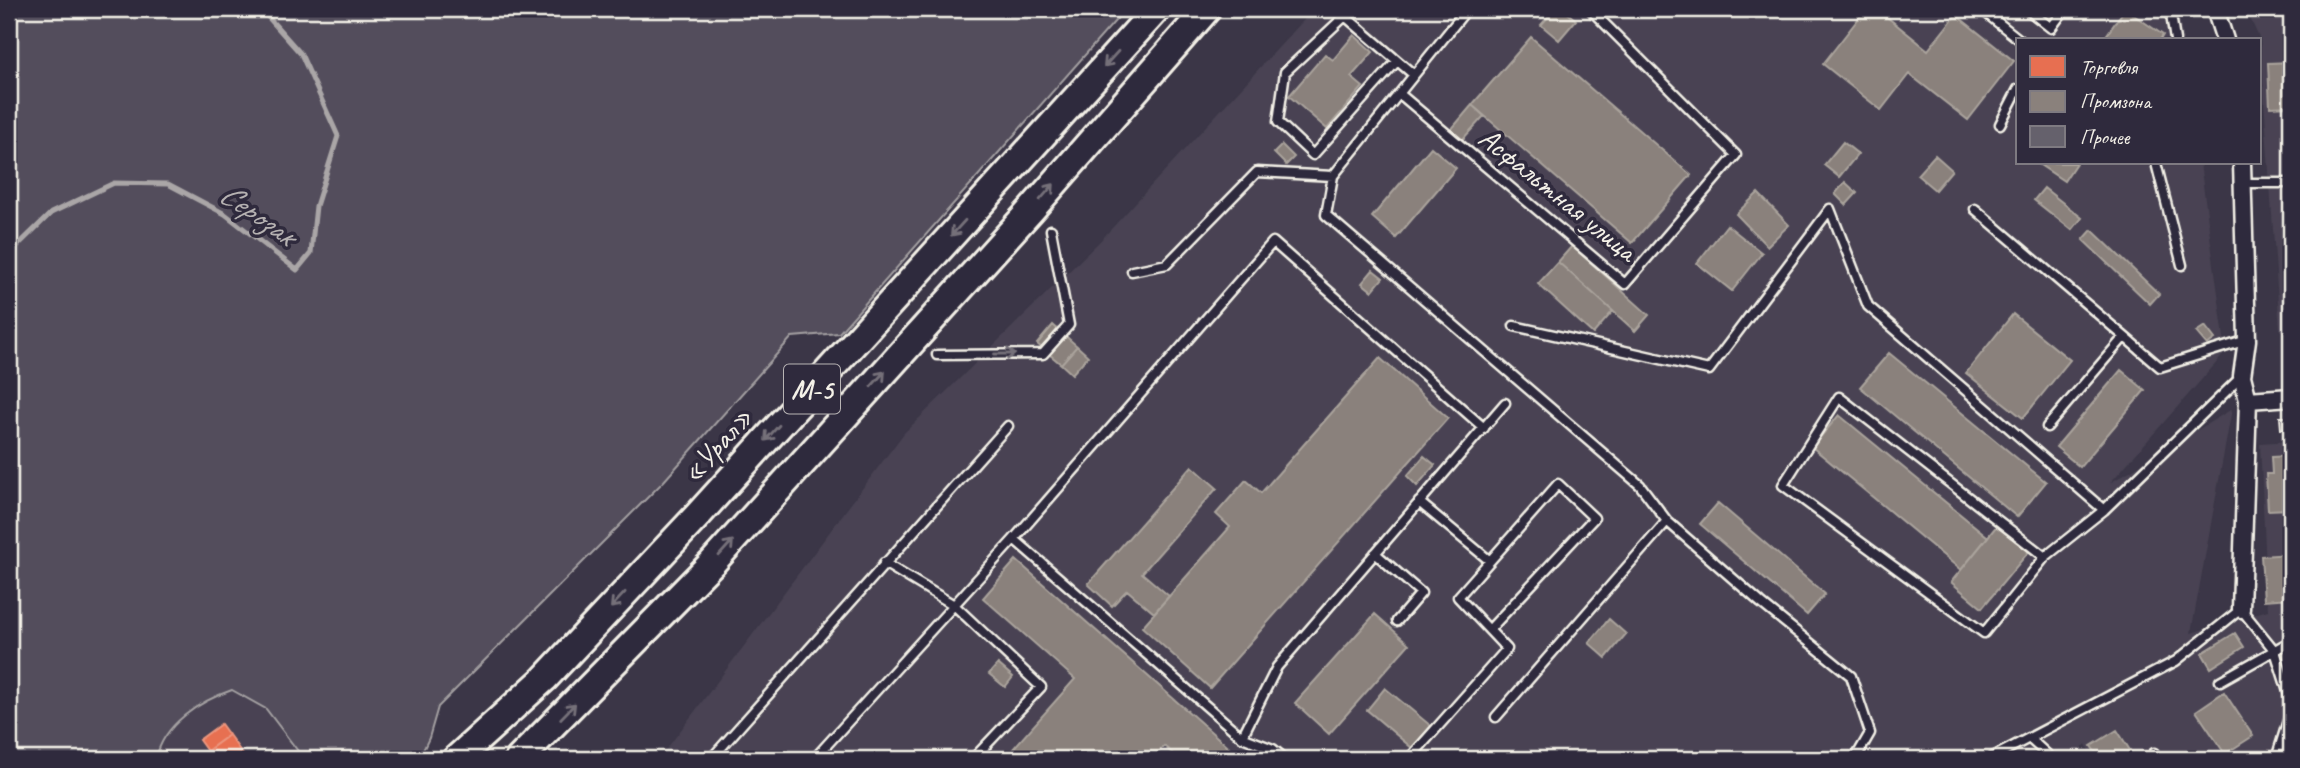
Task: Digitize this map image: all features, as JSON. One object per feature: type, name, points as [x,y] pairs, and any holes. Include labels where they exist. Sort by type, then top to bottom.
[{"type":"main road","name":"«Урал»","points":[[456,759],[544,679],[689,525],[1157,9]]},
{"type":"main road","name":"М-5","points":[[519,759],[712,563],[1022,220],[1207,9]]},
{"type":"street","points":[[2214,9],[2224,38]]},
{"type":"street","points":[[2241,609],[2248,400],[2242,376],[2247,340],[2242,164]]},
{"type":"street","points":[[2248,400],[2291,397]]},
{"type":"lane","points":[[1467,9],[1333,176],[1326,215],[1640,485],[1667,521],[1761,603],[1852,676],[1870,733],[1855,759]]},
{"type":"lane","name":"Асфальтная улица","points":[[1401,94],[1625,284],[1736,155],[1590,9]]},
{"type":"lane","points":[[2027,9],[2051,28],[2065,9]]},
{"type":"lane","points":[[2169,9],[2175,38]]},
{"type":"lane","points":[[1983,10],[2018,38]]},
{"type":"lane","points":[[1397,61],[1313,155],[1278,122],[1286,72],[1345,16],[1414,75]]},
{"type":"lane","points":[[2000,124],[2016,93]]},
{"type":"lane","points":[[2156,164],[2182,265]]},
{"type":"lane","points":[[1132,271],[1167,264],[1257,172],[1333,176]]},
{"type":"lane","points":[[2244,183],[2291,183]]},
{"type":"lane","points":[[1514,326],[1709,370],[1830,209],[1868,306],[2104,510]]},
{"type":"lane","points":[[1975,209],[2160,367],[2247,340]]},
{"type":"lane","points":[[937,355],[1043,354],[1069,325],[1051,230]]},
{"type":"lane","points":[[814,759],[1014,538],[1273,242],[1484,428]]},
{"type":"lane","points":[[2047,428],[2124,337]]},
{"type":"lane","points":[[2045,557],[1839,397],[1783,485],[1984,633],[2045,557],[2104,510],[2242,376]]},
{"type":"lane","points":[[1242,737],[1277,667],[1505,403]]},
{"type":"lane","points":[[711,759],[1008,426]]},
{"type":"lane","points":[[1409,759],[1507,649],[1489,630],[1458,597],[1558,484],[1594,518],[1489,630]]},
{"type":"lane","points":[[1419,502],[1490,561]]},
{"type":"lane","points":[[1496,717],[1667,521]]},
{"type":"lane","points":[[1014,538],[1242,737],[1273,749],[1285,759]]},
{"type":"lane","points":[[1375,553],[1421,593],[1397,621]]},
{"type":"lane","points":[[884,563],[954,605],[1041,687],[972,759]]},
{"type":"lane","points":[[1989,759],[2176,661],[2241,609],[2275,651],[2291,701]]},
{"type":"lane","points":[[2221,681],[2291,641]]},
{"type":"lane","points":[[2277,759],[2291,711]]},
{"type":"lane","points":[[2029,738],[2052,759]]},
{"type":"shaded area","points":[[9,9],[1122,9],[1123,12],[839,333],[792,337],[664,481],[438,707],[429,738],[419,759],[304,759],[266,709],[232,690],[196,707],[175,725],[166,735],[156,759],[9,759]]},
{"type":"shaded area","points":[[1314,9],[2178,9],[2183,38],[2016,38],[2016,164],[2200,164],[2226,352],[2110,483],[2232,409],[2191,633],[2268,610],[2260,443],[2291,441],[2291,759],[2093,759],[2086,744],[2074,759],[659,759],[904,433],[1101,240]]},
{"type":"shaded area","points":[[2246,9],[2291,9],[2291,331],[2280,331],[2262,38],[2259,38]]},
{"type":"shaded area","points":[[226,630],[340,759],[105,759]]},
{"type":"building: Торговля","points":[[221,724],[229,735],[207,751],[199,740]]},
{"type":"building: Торговля","points":[[229,735],[246,759],[213,759],[207,751]]},
{"type":"building: Промзона","points":[[1555,9],[1563,9],[1576,20],[1559,40],[1541,25]]},
{"type":"building: Промзона","points":[[1866,9],[1877,9],[1928,50],[1956,15],[2014,61],[1968,120],[1909,74],[1881,110],[1823,64]]},
{"type":"building: Промзона","points":[[2125,9],[2163,35],[2161,38],[2104,38]]},
{"type":"building: Промзона","points":[[1354,35],[1373,52],[1351,77],[1363,87],[1327,129],[1289,96],[1325,54],[1333,60]]},
{"type":"building: Промзона","points":[[1531,37],[1691,175],[1632,243],[1472,105]]},
{"type":"building: Промзона","points":[[2291,62],[2291,106],[2270,107],[2268,63]]},
{"type":"building: Промзона","points":[[1472,105],[1484,116],[1461,141],[1450,131]]},
{"type":"building: Промзона","points":[[1843,142],[1858,154],[1839,177],[1824,165]]},
{"type":"building: Промзона","points":[[1282,145],[1294,157],[1286,165],[1274,153]]},
{"type":"building: Промзона","points":[[1431,147],[1456,168],[1396,238],[1372,217]]},
{"type":"building: Промзона","points":[[1935,155],[1952,170],[1935,190],[1917,175]]},
{"type":"building: Промзона","points":[[2038,164],[2075,164],[2064,181]]},
{"type":"building: Промзона","points":[[1845,182],[1857,193],[1846,205],[1835,194]]},
{"type":"building: Промзона","points":[[2044,188],[2082,218],[2072,230],[2034,200]]},
{"type":"building: Промзона","points":[[1758,193],[1789,225],[1767,246],[1736,214]]},
{"type":"building: Промзона","points":[[2286,198],[2291,198],[2291,271],[2283,270]]},
{"type":"building: Промзона","points":[[1727,225],[1762,253],[1732,291],[1697,263]]},
{"type":"building: Промзона","points":[[2092,230],[2159,294],[2150,304],[2083,240]]},
{"type":"building: Промзона","points":[[1572,246],[1649,315],[1635,331],[1558,262]]},
{"type":"building: Промзона","points":[[1558,262],[1613,311],[1593,334],[1538,284]]},
{"type":"building: Промзона","points":[[1373,270],[1383,278],[1372,291],[1362,283]]},
{"type":"building: Промзона","points":[[2013,314],[2070,360],[2023,418],[1966,373]]},
{"type":"building: Промзона","points":[[1053,325],[1077,346],[1061,364],[1037,344]]},
{"type":"building: Промзона","points":[[2205,326],[2215,339],[2207,345],[2196,332]]},
{"type":"building: Промзона","points":[[1077,346],[1088,356],[1072,374],[1061,364]]},
{"type":"building: Промзона","points":[[1889,353],[2046,482],[2017,517],[1860,387]]},
{"type":"building: Промзона","points":[[1380,358],[1448,418],[1210,688],[1142,627],[1230,527],[1216,514],[1246,480],[1261,493]]},
{"type":"building: Промзона","points":[[2121,370],[2145,390],[2080,467],[2056,447]]},
{"type":"building: Промзона","points":[[1839,415],[1988,537],[1961,570],[1812,447]]},
{"type":"building: Промзона","points":[[1424,456],[1435,465],[1417,486],[1407,476]]},
{"type":"building: Промзона","points":[[2291,456],[2291,474],[2288,474],[2290,509],[2268,510],[2266,474],[2272,474],[2271,457]]},
{"type":"building: Промзона","points":[[1192,466],[1217,488],[1142,573],[1169,596],[1154,613],[1127,590],[1112,606],[1088,584]]},
{"type":"building: Промзона","points":[[1718,503],[1825,594],[1807,615],[1700,524]]},
{"type":"building: Промзона","points":[[1999,523],[2031,549],[1982,608],[1951,582]]},
{"type":"building: Промзона","points":[[2291,554],[2291,598],[2264,600],[2261,556]]},
{"type":"building: Промзона","points":[[1016,560],[1242,759],[1179,759],[1164,746],[1152,759],[1004,759],[1075,679],[983,598]]},
{"type":"building: Промзона","points":[[1375,614],[1409,644],[1329,734],[1295,703]]},
{"type":"building: Промзона","points":[[1609,619],[1626,634],[1606,658],[1589,643]]},
{"type":"building: Промзона","points":[[2235,633],[2244,647],[2211,668],[2202,653]]},
{"type":"building: Промзона","points":[[998,664],[1013,677],[1005,687],[989,674]]},
{"type":"building: Промзона","points":[[1385,688],[1431,726],[1412,748],[1367,710]]},
{"type":"building: Промзона","points":[[2224,692],[2253,736],[2225,754],[2196,711]]},
{"type":"building: Промзона","points":[[2117,730],[2135,758],[2100,759],[2091,746]]},
{"type":"building: Прочее","points":[[2280,417],[2291,417],[2291,428],[2281,429]]},
{"type":"waterway","name":"Серозак","points":[[9,254],[51,213],[114,183],[168,184],[225,214],[297,270],[311,253],[316,206],[338,136],[301,54],[261,9]]}]
